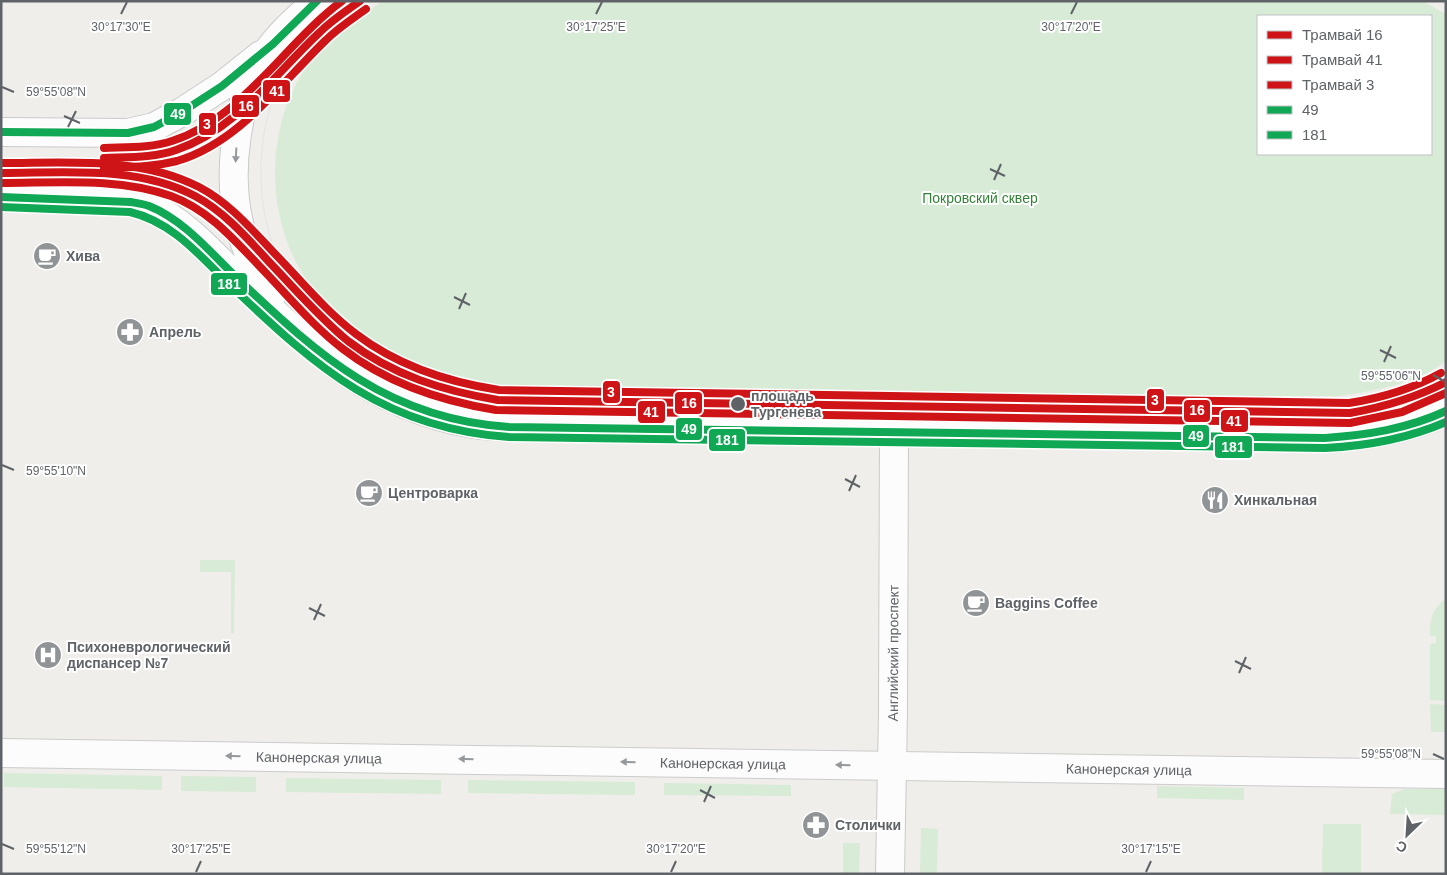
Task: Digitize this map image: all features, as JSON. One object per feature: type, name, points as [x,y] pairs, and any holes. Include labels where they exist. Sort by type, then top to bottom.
[{"type":"street","points":[[1,132],[128,133],[154,127],[182,112],[222,86],[273,44],[317,1]]},
{"type":"street","points":[[273,44],[254,75],[246,99],[236,147],[234,179],[235,201],[246,247],[278,316]]},
{"type":"street","points":[[1,197],[131,202],[151,207],[171,218],[191,234],[310,344],[365,385],[411,407],[469,424],[509,427],[1325,438],[1374,434],[1420,422],[1446,411]]},
{"type":"street","name":"Английский проспект","points":[[890,874],[894,432]]},
{"type":"street","name":"Канонерская улица","points":[[1,752],[1446,774]]},
{"type":"green space","name":"Покровский сквер","points":[[383,1],[1422,1],[1446,14],[1446,361],[1409,381],[1340,396],[984,396],[489,385],[446,376],[390,351],[355,327],[309,283],[295,260],[285,235],[278,209],[275,181],[280,126],[288,101],[308,65],[348,25]]},
{"type":"green space","points":[[200,560],[235,560],[234,633],[231,633],[231,572],[200,572]]},
{"type":"green space","points":[[1443,601],[1446,601],[1446,701],[1430,700],[1430,644],[1436,643],[1436,636],[1430,636],[1431,621],[1436,608]]},
{"type":"green space","points":[[1430,704],[1446,705],[1446,732],[1431,732]]},
{"type":"green space","points":[[4,773],[162,776],[162,790],[4,787]]},
{"type":"green space","points":[[181,776],[256,777],[256,792],[181,791]]},
{"type":"green space","points":[[286,778],[441,780],[441,794],[286,792]]},
{"type":"green space","points":[[468,780],[635,782],[635,795],[468,793]]},
{"type":"green space","points":[[664,783],[791,785],[791,796],[664,795]]},
{"type":"green space","points":[[1157,786],[1244,788],[1244,800],[1157,798]]},
{"type":"green space","points":[[1404,789],[1446,789],[1446,815],[1390,814],[1392,794]]},
{"type":"green space","points":[[1323,824],[1361,824],[1361,874],[1322,874]]},
{"type":"green space","points":[[921,828],[938,829],[937,874],[920,874]]},
{"type":"green space","points":[[843,843],[860,843],[859,874],[843,874]]},
{"type":"tram line","name":"3","points":[[104,148],[138,147],[172,141],[197,130],[220,116],[242,98],[321,18],[342,1]]},
{"type":"tram line","name":"16","points":[[104,158],[141,157],[168,153],[198,141],[218,129],[254,99],[325,28],[360,1]]},
{"type":"tram line","name":"41","points":[[104,168],[150,166],[177,161],[220,141],[258,110],[331,36],[366,9]]},
{"type":"tram line","points":[[311,305],[284,268],[269,233],[261,185],[261,160],[269,110],[278,88],[300,53],[322,31]]},
{"type":"tram line","name":"3","points":[[1,163],[76,162],[127,166],[152,170],[176,177],[199,187],[221,201],[251,228],[325,307],[356,334],[372,345],[406,364],[424,371],[480,387],[499,390],[1349,403],[1396,392],[1419,384],[1441,373]]},
{"type":"tram line","name":"16","points":[[1,173],[75,172],[125,175],[173,186],[195,196],[206,202],[236,227],[308,304],[348,341],[365,353],[419,380],[458,392],[498,400],[1350,413],[1399,401],[1423,393],[1446,382]]},
{"type":"tram line","name":"41","points":[[1,183],[87,182],[130,186],[151,190],[185,202],[222,228],[312,322],[360,361],[397,381],[435,396],[496,410],[1350,423],[1402,412],[1446,393]]},
{"type":"transit line","name":"49","points":[[1,132],[128,133],[154,127],[182,112],[222,86],[273,44],[317,1]]},
{"type":"transit line","name":"49","points":[[1,197],[131,202],[147,205],[162,212],[185,228],[268,307],[328,358],[359,379],[392,397],[428,411],[466,422],[509,427],[1325,438],[1402,427],[1446,411]]},
{"type":"transit line","name":"181","points":[[1,207],[130,212],[160,224],[186,242],[263,316],[325,368],[356,389],[390,407],[426,422],[465,432],[509,437],[1325,448],[1387,441],[1417,433],[1446,422]]},
{"type":"place","name":"Хива","points":[[47,256]]},
{"type":"place","name":"Апрель","points":[[130,332]]},
{"type":"place","name":"площадь Тургенева","points":[[738,404]]},
{"type":"place","name":"Центроварка","points":[[369,493]]},
{"type":"place","name":"Хинкальная","points":[[1215,500]]},
{"type":"place","name":"Baggins Coffee","points":[[976,603]]},
{"type":"place","name":"Психоневрологический диспансер №7","points":[[48,655]]},
{"type":"place","name":"Столички","points":[[816,825]]}]
